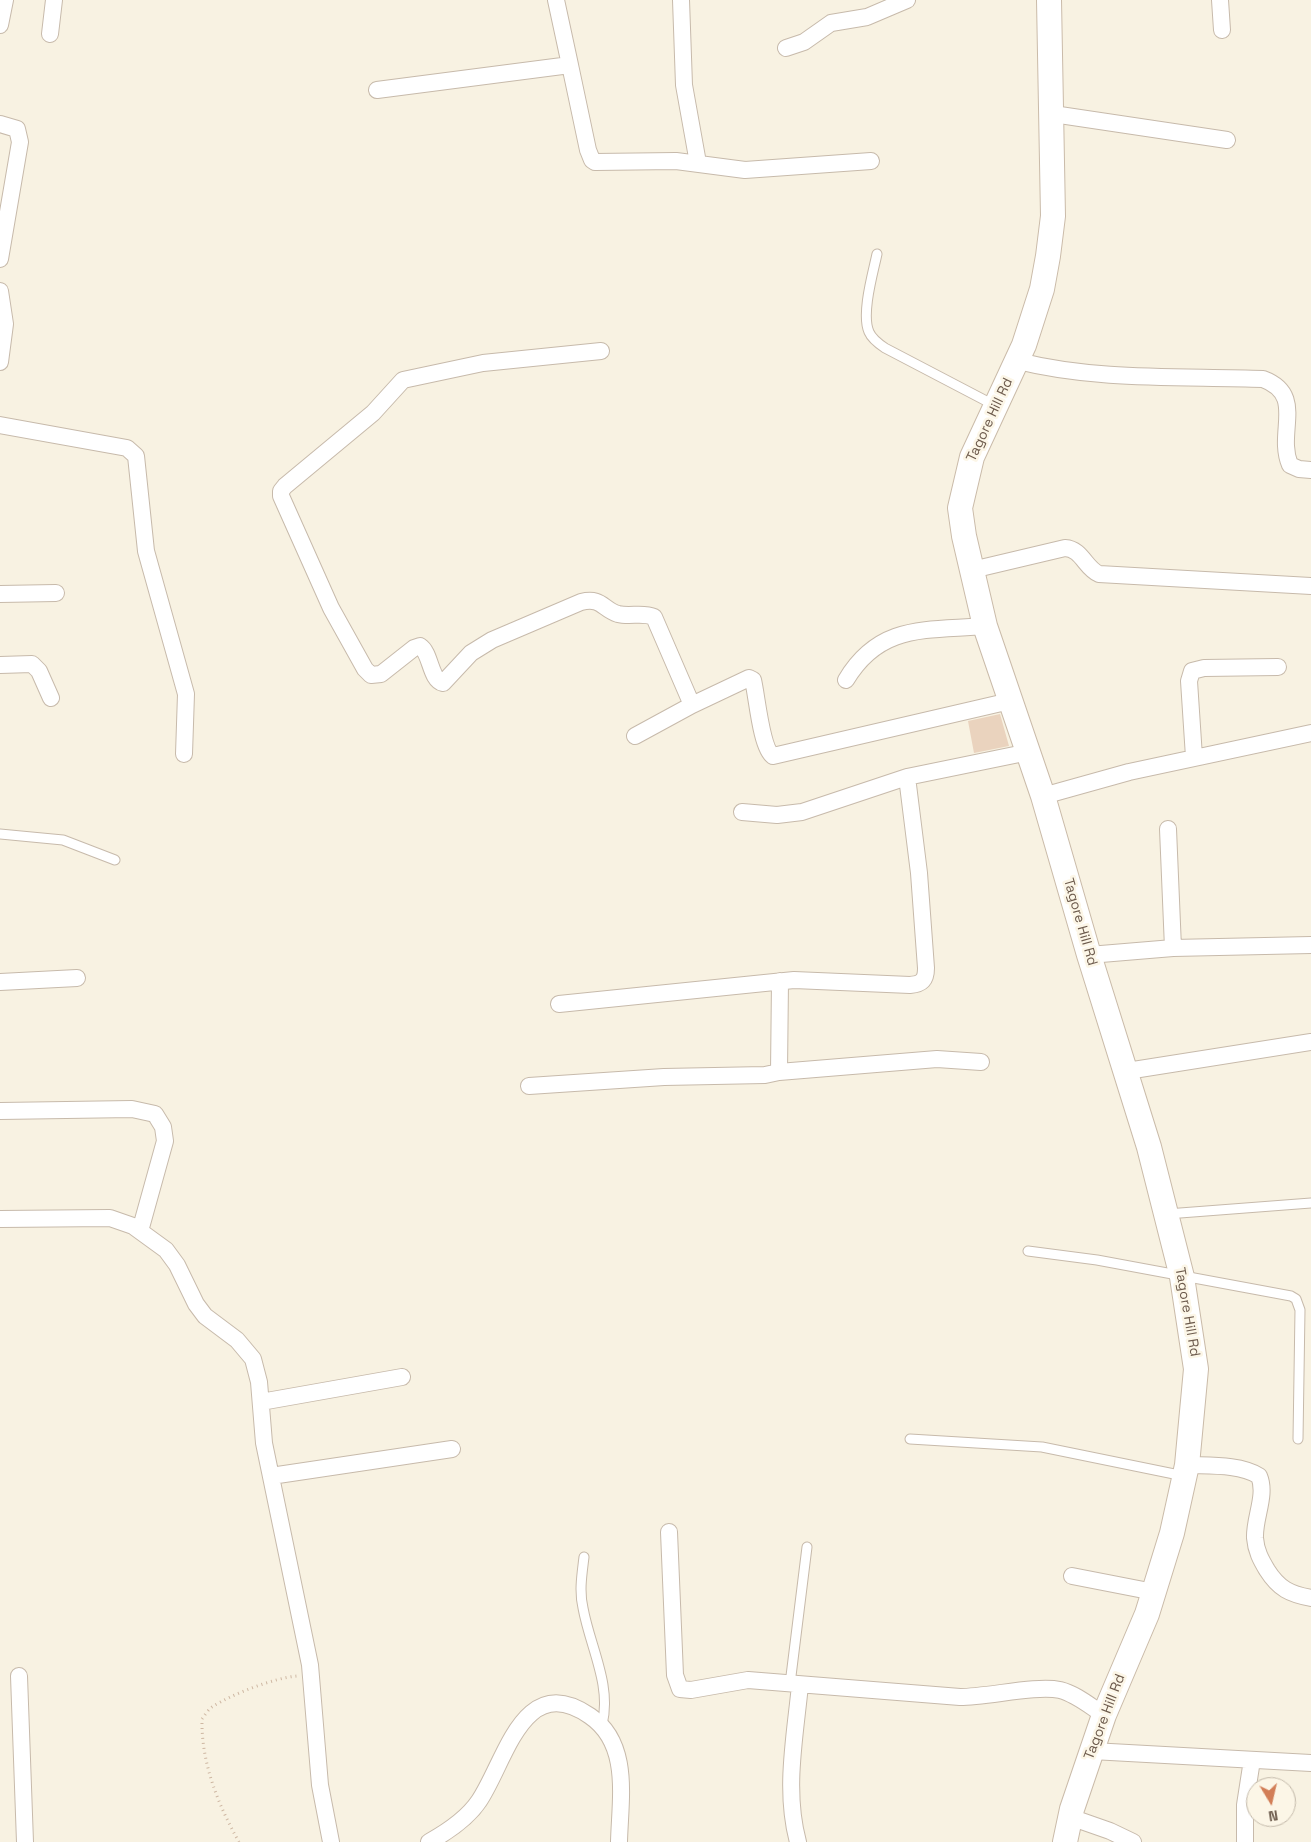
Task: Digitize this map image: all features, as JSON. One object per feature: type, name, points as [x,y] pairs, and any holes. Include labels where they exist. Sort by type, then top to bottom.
[{"type":"main road","name":"Tagore Hill Rd","points":[[1049,0],[1053,114],[1053,216],[1048,256],[1042,289],[1018,361],[972,457],[960,508],[964,536],[986,626],[1043,796],[1089,955],[1127,1071],[1167,1214],[1182,1277],[1196,1369],[1185,1471],[1174,1525],[1137,1640],[1104,1715],[1070,1817],[1065,1842]]},
{"type":"street","points":[[0,25],[5,0]]},
{"type":"street","points":[[50,34],[54,0]]},
{"type":"street","points":[[556,0],[592,160],[600,163],[698,163],[744,170],[871,161]]},
{"type":"street","points":[[681,0],[684,85],[698,163]]},
{"type":"street","points":[[786,48],[804,42],[831,23],[867,17],[907,0]]},
{"type":"street","points":[[1220,0],[1222,30]]},
{"type":"street","points":[[377,90],[570,65]]},
{"type":"street","points":[[1053,114],[1227,140]]},
{"type":"street","points":[[0,124],[13,126],[17,129],[20,137],[3,221],[0,259]]},
{"type":"street","points":[[0,291],[2,333],[0,362]]},
{"type":"street","points":[[601,351],[483,363],[404,380],[373,413],[285,486],[281,491],[281,496],[331,608],[371,675],[381,674],[414,648],[420,646],[425,650],[437,680],[443,683],[471,653],[492,640],[581,602],[592,600],[620,614],[654,617],[692,705]]},
{"type":"street","points":[[1018,361],[1044,368],[1095,373],[1263,379],[1277,384],[1284,393],[1287,405],[1285,452],[1290,465],[1299,469],[1311,470]]},
{"type":"street","points":[[0,425],[127,448],[136,456],[147,559],[186,694],[184,754]]},
{"type":"street","points":[[972,570],[1070,548],[1100,574],[1311,586]]},
{"type":"street","points":[[0,594],[56,593]]},
{"type":"street","points":[[846,680],[856,662],[882,642],[894,636],[906,632],[986,626]]},
{"type":"street","points":[[0,665],[32,664],[39,671],[51,698]]},
{"type":"street","points":[[1194,757],[1189,681],[1192,671],[1204,668],[1278,667]]},
{"type":"street","points":[[636,736],[692,705],[749,678],[752,679],[768,752],[773,756],[1010,701]]},
{"type":"street","points":[[1043,796],[1128,772],[1194,757],[1269,744],[1311,733]]},
{"type":"street","points":[[742,812],[777,815],[802,812],[907,777],[1029,752]]},
{"type":"street","points":[[559,1004],[780,981],[910,985],[924,980],[926,968],[919,873],[907,777]]},
{"type":"street","points":[[1168,829],[1173,948]]},
{"type":"street","points":[[1089,955],[1173,948],[1311,945]]},
{"type":"street","points":[[0,982],[77,978]]},
{"type":"street","points":[[779,1072],[780,981]]},
{"type":"street","points":[[1127,1071],[1311,1042]]},
{"type":"street","points":[[529,1086],[664,1077],[765,1074],[937,1059],[981,1062]]},
{"type":"street","points":[[0,1111],[132,1109],[149,1111],[155,1114],[163,1127],[165,1141],[143,1234]]},
{"type":"street","points":[[0,1219],[110,1218],[127,1222],[166,1250],[177,1265],[196,1304],[205,1316],[248,1350],[256,1369],[264,1443],[310,1675],[320,1784],[331,1842]]},
{"type":"street","points":[[261,1402],[402,1377]]},
{"type":"street","points":[[271,1476],[452,1449]]},
{"type":"street","points":[[1185,1471],[1240,1469],[1252,1471],[1259,1476],[1261,1491],[1255,1536],[1260,1558],[1283,1590],[1291,1595],[1311,1598]]},
{"type":"street","points":[[668,1532],[675,1675],[678,1686],[685,1690],[748,1680],[960,1697],[1059,1690],[1073,1695],[1104,1715]]},
{"type":"street","points":[[1072,1576],[1154,1592]]},
{"type":"street","points":[[19,1676],[26,1842]]},
{"type":"street","points":[[795,1684],[791,1814],[798,1842]]},
{"type":"street","points":[[429,1842],[462,1820],[478,1803],[497,1770],[515,1731],[531,1712],[546,1704],[561,1703],[588,1714],[602,1725],[612,1739],[619,1756],[621,1781],[619,1842]]},
{"type":"street","points":[[1092,1751],[1311,1763]]},
{"type":"street","points":[[1245,1842],[1245,1805],[1252,1760]]},
{"type":"street","points":[[1070,1817],[1110,1831],[1133,1842]]},
{"type":"lane","points":[[877,254],[866,312],[866,324],[873,338],[885,348],[996,406]]},
{"type":"lane","points":[[0,834],[63,840],[115,860]]},
{"type":"lane","points":[[1167,1214],[1311,1202]]},
{"type":"lane","points":[[1028,1250],[1280,1292],[1296,1299],[1300,1319],[1298,1439]]},
{"type":"lane","points":[[910,1439],[1042,1447],[1185,1471]]},
{"type":"lane","points":[[795,1684],[807,1547]]},
{"type":"lane","points":[[584,1557],[581,1596],[605,1692],[605,1711],[602,1725]]},
{"type":"path","points":[[239,1842],[222,1812],[213,1787],[202,1719],[211,1708],[253,1689],[292,1676],[310,1675]]},
{"type":"building","points":[[1000,714],[1009,746],[974,753],[968,721]]}]
